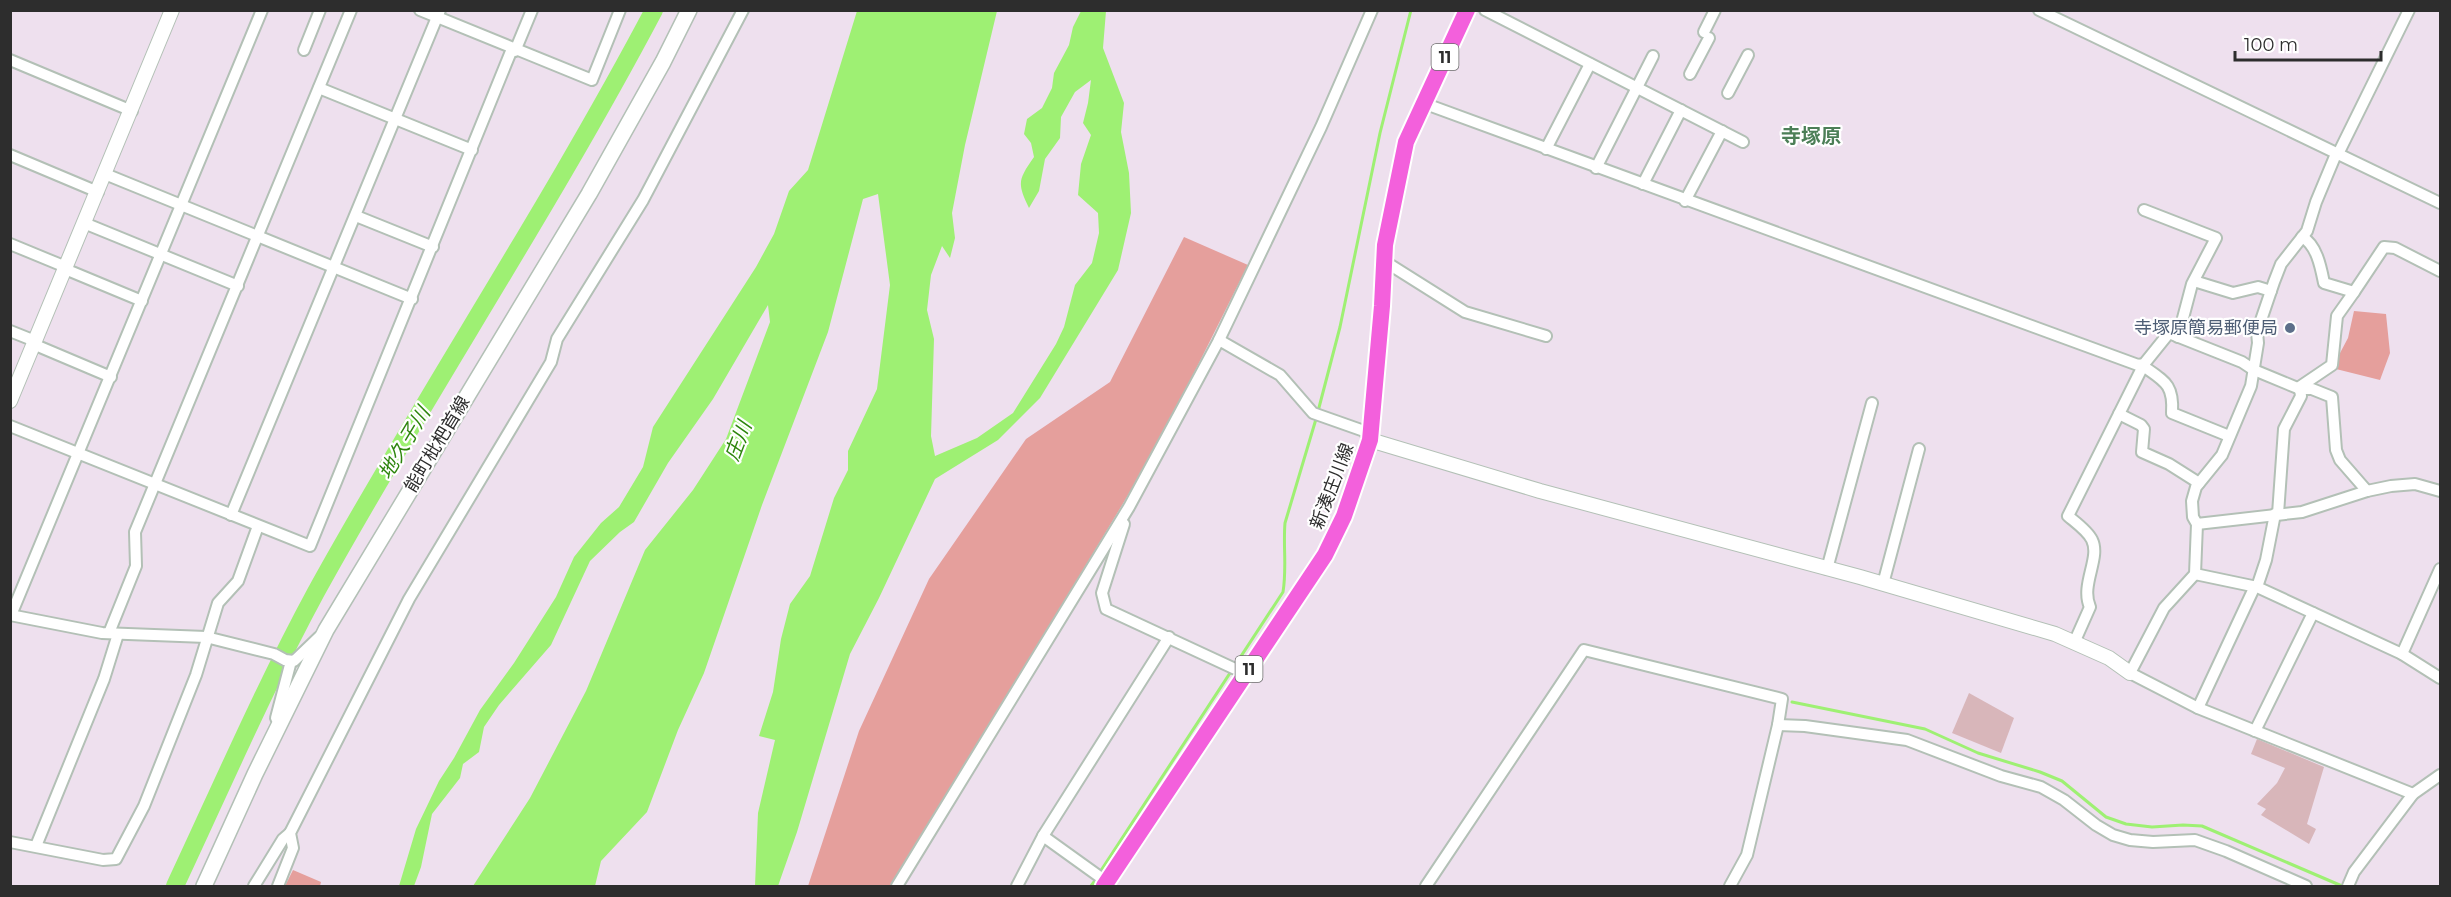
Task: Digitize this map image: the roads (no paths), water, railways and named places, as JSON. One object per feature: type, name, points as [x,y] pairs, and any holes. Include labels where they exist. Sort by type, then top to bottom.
[{"type":"main road","name":"能町枇杷首線","points":[[204,886],[326,630],[589,194],[663,62],[689,10]]},
{"type":"main road","name":"新湊庄川線","points":[[1106,884],[1325,555],[1354,489],[1370,440],[1387,235],[1406,142],[1467,10]]},
{"type":"street","points":[[10,401],[172,10]]},
{"type":"street","points":[[262,10],[11,615],[113,634],[206,637],[291,661]]},
{"type":"street","points":[[304,50],[320,10]]},
{"type":"street","points":[[36,846],[104,679],[113,634],[136,566],[135,532],[351,10]]},
{"type":"street","points":[[420,10],[439,14],[513,50],[592,80],[620,10]]},
{"type":"street","points":[[10,426],[310,546],[471,150],[532,10]]},
{"type":"street","points":[[254,886],[283,839],[290,833],[409,599],[551,362],[557,339],[643,200],[743,10]]},
{"type":"street","points":[[897,886],[1129,507],[1219,340],[1321,127],[1372,10]]},
{"type":"street","points":[[1485,10],[1743,142]]},
{"type":"street","points":[[1690,74],[1715,10]]},
{"type":"street","points":[[2038,10],[2440,203]]},
{"type":"street","points":[[2130,674],[2164,608],[2195,574],[2197,524],[2193,517],[2192,501],[2196,487],[2222,455],[2251,386],[2257,332],[2281,264],[2307,231],[2316,202],[2337,154],[2409,10]]},
{"type":"street","points":[[231,515],[439,14]]},
{"type":"street","points":[[1596,168],[1653,56]]},
{"type":"street","points":[[1728,93],[1748,56]]},
{"type":"street","points":[[10,60],[132,111]]},
{"type":"street","points":[[1546,149],[1590,64]]},
{"type":"street","points":[[319,88],[471,150]]},
{"type":"street","points":[[1423,104],[1685,201],[2143,365],[2167,383],[2173,397],[2172,412],[2229,436]]},
{"type":"street","points":[[1642,184],[1681,110]]},
{"type":"street","points":[[1685,201],[1722,131]]},
{"type":"street","points":[[10,155],[98,192]]},
{"type":"street","points":[[105,174],[412,299]]},
{"type":"street","points":[[2144,210],[2216,238],[2194,281],[2178,337]]},
{"type":"street","points":[[356,216],[433,247]]},
{"type":"street","points":[[84,223],[238,286]]},
{"type":"street","points":[[2302,237],[2309,241],[2321,268],[2324,284],[2354,292]]},
{"type":"street","points":[[10,244],[142,301]]},
{"type":"street","points":[[2299,389],[2332,365],[2337,316],[2384,247],[2395,248],[2440,271]]},
{"type":"street","points":[[1384,261],[1465,312],[1546,336]]},
{"type":"street","points":[[2194,281],[2234,293],[2258,287],[2271,291]]},
{"type":"street","points":[[10,331],[111,377]]},
{"type":"street","points":[[2074,643],[2090,607],[2086,599],[2094,547],[2092,538],[2068,516],[2143,365],[2169,333],[2242,362],[2254,370],[2299,389],[2312,389],[2332,397],[2336,450],[2340,460],[2367,491]]},
{"type":"street","points":[[1219,340],[1280,375],[1317,414],[1364,431],[1370,440],[1540,491],[1883,584],[2055,634],[2109,658],[2130,674],[2198,708],[2413,794]]},
{"type":"street","points":[[2198,708],[2266,560],[2276,514],[2284,429],[2301,396],[2299,389]]},
{"type":"street","points":[[1827,569],[1872,404]]},
{"type":"street","points":[[2119,414],[2141,425],[2144,429],[2142,452],[2169,464],[2199,483]]},
{"type":"street","points":[[1883,584],[1919,449]]},
{"type":"street","points":[[2197,524],[2302,512],[2367,491],[2415,484],[2440,491]]},
{"type":"street","points":[[1129,507],[1102,593],[1106,609],[1246,674]]},
{"type":"street","points":[[10,842],[103,860],[116,859],[144,806],[196,675],[218,603],[238,581],[258,526]]},
{"type":"street","points":[[2402,654],[2440,569]]},
{"type":"street","points":[[2195,574],[2256,586],[2402,654],[2440,678]]},
{"type":"street","points":[[2255,731],[2313,613]]},
{"type":"street","points":[[280,724],[276,718],[291,661],[326,630]]},
{"type":"street","points":[[1017,886],[1043,836],[1169,637]]},
{"type":"street","points":[[1426,886],[1584,650],[1782,699],[1747,855],[1730,886]]},
{"type":"street","points":[[1778,725],[1805,726],[1907,740],[2001,776],[2041,787],[2064,800],[2113,835],[2130,840],[2153,842],[2195,840],[2306,886]]},
{"type":"street","points":[[2348,886],[2354,872],[2413,794],[2440,775]]},
{"type":"street","points":[[278,886],[293,849],[290,833]]},
{"type":"street","points":[[1043,836],[1106,884]]},
{"type":"water","name":"庄川","points":[[857,11],[997,11],[965,145],[952,213],[955,238],[950,258],[942,246],[931,275],[927,310],[934,339],[931,436],[935,456],[977,438],[1013,413],[1056,344],[1064,327],[1075,285],[1092,263],[1099,233],[1098,213],[1078,195],[1081,164],[1091,135],[1083,123],[1091,80],[1075,92],[1061,117],[1060,138],[1045,159],[1039,191],[1029,208],[1021,187],[1022,177],[1034,157],[1031,143],[1024,134],[1027,119],[1042,108],[1052,88],[1054,73],[1069,45],[1073,27],[1081,11],[1106,11],[1103,48],[1124,103],[1121,132],[1129,173],[1131,213],[1118,270],[1040,398],[998,440],[935,479],[850,654],[797,832],[778,886],[755,886],[758,813],[775,740],[759,736],[773,692],[781,639],[790,604],[810,576],[834,498],[848,470],[848,451],[877,389],[890,285],[878,194],[863,199],[828,332],[762,505],[704,673],[678,730],[647,812],[601,861],[595,886],[473,886],[530,798],[586,691],[645,550],[693,490],[726,439],[770,322],[768,305],[713,399],[668,463],[634,522],[620,532],[590,561],[551,645],[499,705],[484,727],[479,752],[463,764],[460,778],[432,814],[421,867],[414,886],[399,886],[416,829],[439,781],[480,710],[514,663],[556,597],[574,557],[601,523],[619,507],[643,467],[653,427],[756,267],[774,234],[789,191],[808,170]]},
{"type":"waterway","name":"地久子川","points":[[175,886],[261,701],[316,592],[572,157],[654,10]]},
{"type":"waterway","points":[[1100,872],[1283,592],[1285,523],[1340,327],[1380,133],[1411,10]]},
{"type":"waterway","points":[[1792,702],[1925,729],[1978,753],[2062,781],[2106,817],[2126,824],[2152,827],[2202,826],[2342,886]]},
{"type":"waterway","points":[[1091,886],[1097,878]]},
{"type":"place","name":"寺塚原簡易郵便局","points":[[2290,328]]},
{"type":"district","name":"寺塚原","points":[[1811,136]]}]
